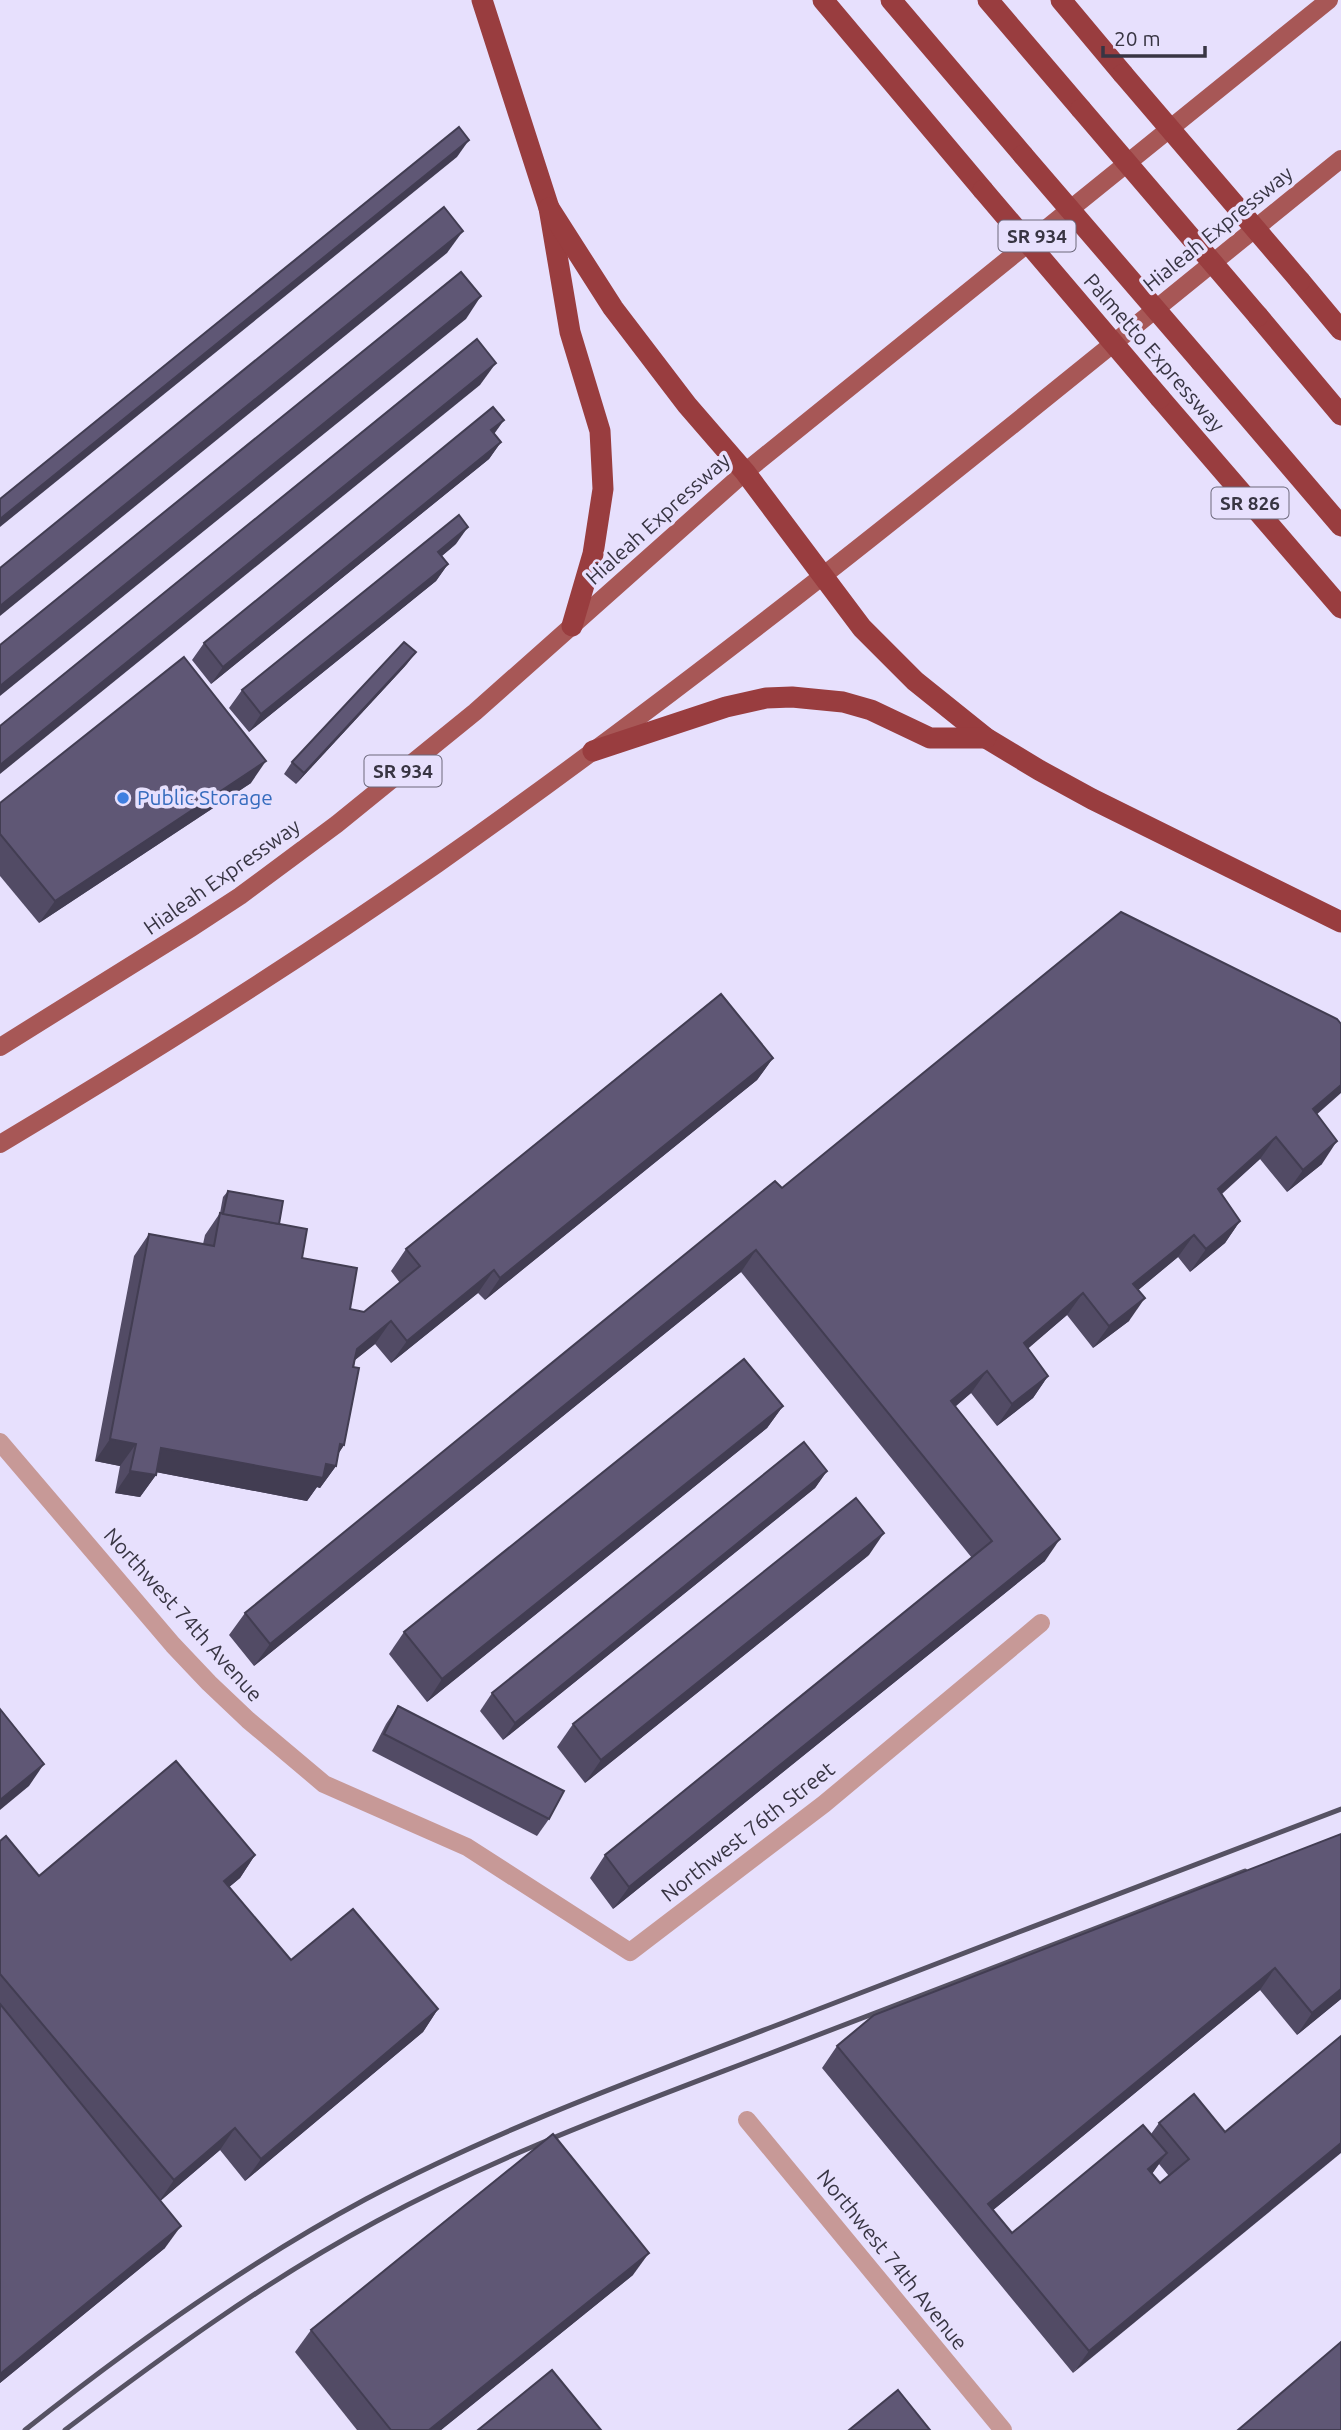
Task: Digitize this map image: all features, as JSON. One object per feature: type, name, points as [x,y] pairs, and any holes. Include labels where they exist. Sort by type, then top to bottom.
[{"type":"highway","points":[[482,0],[549,208],[570,332],[600,431],[603,489],[593,554],[572,626]]},
{"type":"highway","name":"Palmetto Expressway","points":[[822,0],[1341,608]]},
{"type":"highway","points":[[891,0],[1341,526]]},
{"type":"highway","points":[[988,0],[1341,415]]},
{"type":"highway","points":[[1061,0],[1341,330]]},
{"type":"highway","points":[[549,208],[613,308],[687,405],[745,472],[862,628],[892,660],[986,737],[1039,770],[1341,922]]},
{"type":"highway","points":[[593,751],[726,707],[766,698],[792,697],[852,705],[895,719],[930,738],[986,737]]},
{"type":"main road","name":"Hialeah Expressway","points":[[0,1046],[168,943],[290,859],[466,720],[745,472],[1329,0]]},
{"type":"main road","name":"Hialeah Expressway","points":[[0,1144],[248,991],[437,864],[593,751],[823,577],[1341,159]]},
{"type":"street","name":"Northwest 74th Avenue","points":[[0,1442],[173,1644],[248,1720],[324,1784],[467,1847]]},
{"type":"street","name":"Northwest 76th Street","points":[[467,1847],[630,1952],[824,1804],[1041,1623]]},
{"type":"street","name":"Northwest 74th Avenue","points":[[747,2120],[1003,2430]]},
{"type":"building","points":[[459,127],[469,140],[0,519],[0,499]]},
{"type":"building","points":[[444,207],[463,231],[0,606],[0,568]]},
{"type":"building","points":[[461,272],[481,296],[0,686],[0,645]]},
{"type":"building","points":[[477,339],[496,363],[0,765],[0,726]]},
{"type":"building","points":[[493,407],[504,420],[491,430],[501,442],[223,667],[204,643]]},
{"type":"building","points":[[459,515],[468,527],[438,552],[448,564],[261,714],[242,690]]},
{"type":"building","points":[[404,642],[416,652],[304,773],[292,762]]},
{"type":"building","name":"Public Storage","points":[[184,657],[266,761],[55,901],[0,834],[0,803]]},
{"type":"building","points":[[1121,912],[1337,1019],[1341,1024],[1341,1085],[1313,1109],[1337,1141],[1303,1170],[1276,1137],[1218,1189],[1240,1221],[1206,1249],[1194,1235],[1133,1284],[1145,1298],[1109,1326],[1083,1293],[1024,1343],[1048,1376],[1012,1404],[987,1371],[951,1401],[1060,1539],[629,1887],[605,1855],[992,1541],[756,1250],[270,1644],[245,1613],[775,1181],[782,1188]]},
{"type":"building","points":[[721,994],[773,1058],[500,1278],[494,1270],[407,1341],[391,1321],[357,1349],[353,1367],[359,1368],[344,1445],[340,1444],[336,1466],[326,1464],[323,1478],[161,1448],[156,1475],[130,1471],[136,1444],[110,1439],[149,1234],[214,1246],[220,1213],[307,1229],[302,1258],[357,1268],[350,1309],[364,1312],[420,1266],[406,1249]]},
{"type":"building","points":[[228,1191],[283,1201],[279,1224],[223,1214]]},
{"type":"building","points":[[744,1359],[783,1406],[442,1679],[404,1632]]},
{"type":"building","points":[[804,1442],[827,1471],[515,1723],[492,1693]]},
{"type":"building","points":[[856,1498],[884,1533],[601,1760],[573,1724]]},
{"type":"building","points":[[398,1706],[564,1791],[549,1819],[384,1734]]},
{"type":"building","points":[[0,1709],[44,1764],[0,1800]]},
{"type":"building","points":[[176,1761],[255,1855],[224,1881],[291,1960],[353,1909],[438,2009],[261,2159],[235,2128],[174,2180],[0,1974],[0,1841],[6,1836],[39,1876]]},
{"type":"building","points":[[1341,1834],[1341,1989],[1312,2013],[1275,1968],[988,2204],[1012,2233],[1143,2125],[1167,2153],[1148,2169],[1160,2183],[1189,2159],[1159,2123],[1194,2094],[1225,2132],[1341,2036],[1341,2143],[1089,2351],[837,2046],[874,2015]]},
{"type":"building","points":[[0,2004],[181,2226],[0,2374]]},
{"type":"building","points":[[553,2134],[649,2253],[429,2430],[391,2430],[311,2330]]},
{"type":"building","points":[[1341,2342],[1341,2430],[1238,2430]]},
{"type":"building","points":[[552,2370],[601,2430],[478,2430]]},
{"type":"building","points":[[898,2390],[930,2430],[849,2430]]},
{"type":"railway","points":[[25,2430],[106,2367],[233,2278],[321,2224],[417,2173],[520,2126],[626,2083],[1341,1809]]},
{"type":"railway","points":[[65,2430],[179,2346],[256,2294],[335,2244],[424,2196],[522,2151],[621,2111],[1245,1871]]},
{"type":"place","name":"Public Storage","points":[[123,798]]}]
